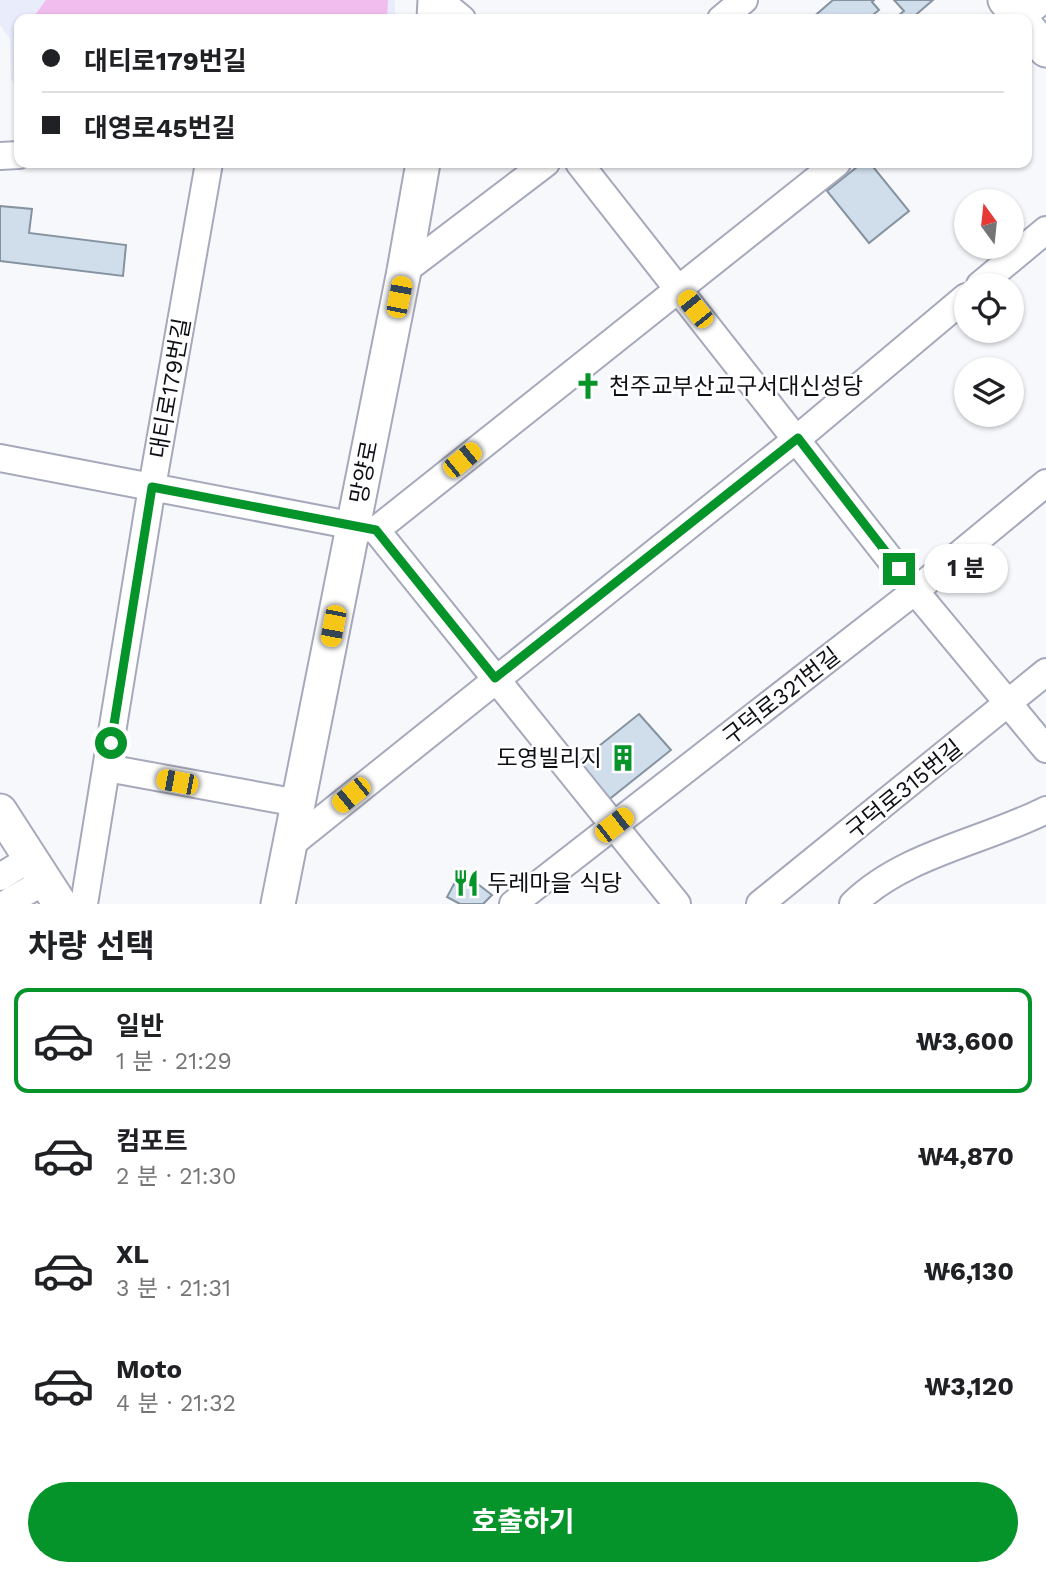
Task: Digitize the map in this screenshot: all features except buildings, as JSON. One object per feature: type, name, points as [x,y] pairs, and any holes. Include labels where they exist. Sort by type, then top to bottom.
[{"type":"main road","points":[[1005,0],[1016,14]]},
{"type":"main road","points":[[1032,33],[1046,50]]},
{"type":"main road","name":"망양로","points":[[278,904],[298,803],[364,527],[422,168]]},
{"type":"main road","points":[[0,811],[45,881]]},
{"type":"street","points":[[437,0],[455,14]]},
{"type":"street","points":[[726,14],[744,0]]},
{"type":"street","points":[[1026,14],[1043,0]]},
{"type":"street","name":"대티로179번길","points":[[85,904],[152,487],[208,168]]},
{"type":"street","points":[[404,271],[538,168]]},
{"type":"street","points":[[583,168],[798,438],[915,591],[1046,749]]},
{"type":"street","points":[[364,527],[831,168]]},
{"type":"street","points":[[994,273],[1046,230]]},
{"type":"street","points":[[290,845],[495,678],[798,438],[954,307]]},
{"type":"street","points":[[0,458],[364,527],[495,678],[677,904]]},
{"type":"street","name":"구덕로321번길","points":[[513,904],[915,591],[1046,483]]},
{"type":"street","name":"구덕로315번길","points":[[760,904],[1046,673]]},
{"type":"street","points":[[107,768],[298,803]]},
{"type":"street","points":[[852,904],[870,887],[919,862],[1021,823],[1046,810]]},
{"type":"street","points":[[0,877],[45,881]]},
{"type":"street","points":[[5,904],[45,881]]},
{"type":"shaded area","points":[[0,0],[395,0],[395,14],[14,14],[14,83],[11,79],[10,39],[0,25]]},
{"type":"shaded area","points":[[46,0],[388,0],[387,14],[36,14]]},
{"type":"place","name":"천주교부산교구서대신성당","points":[[588,386]]},
{"type":"place","name":"도영빌리지","points":[[623,758]]},
{"type":"place","name":"두레마을 식당","points":[[466,883]]},
{"type":"route","points":[[111,743],[152,487],[376,530],[495,678],[798,438],[899,569]]}]
